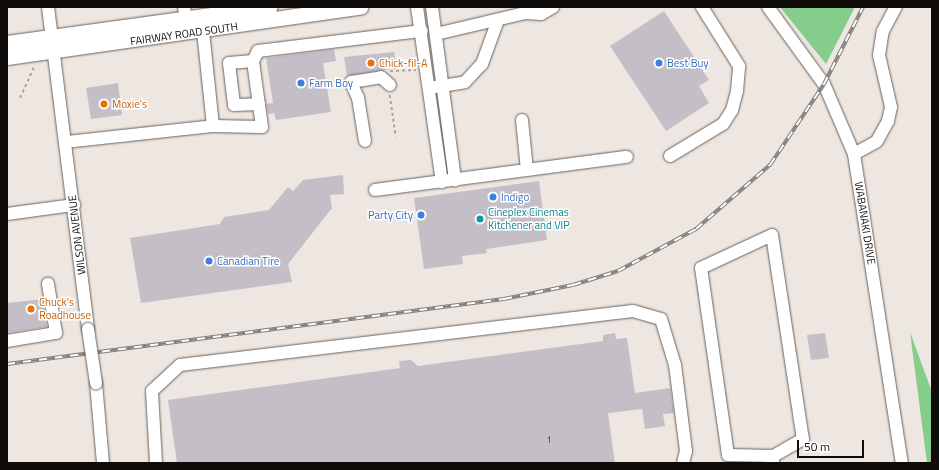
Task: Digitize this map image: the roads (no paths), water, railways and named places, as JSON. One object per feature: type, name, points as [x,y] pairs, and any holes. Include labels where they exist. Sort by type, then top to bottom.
[{"type":"main road","name":"FAIRWAY ROAD SOUTH","points":[[7,43],[185,13],[270,7]]},
{"type":"main road","name":"FAIRWAY ROAD SOUTH","points":[[7,57],[203,31],[360,7]]},
{"type":"street","name":"WILSON AVENUE","points":[[48,7],[52,52],[66,142],[88,329],[96,383],[102,463]]},
{"type":"street","points":[[417,7],[422,31],[442,182]]},
{"type":"street","points":[[432,7],[455,180]]},
{"type":"street","points":[[436,34],[525,13],[541,14],[553,7]]},
{"type":"street","points":[[670,156],[723,124],[732,110],[739,66],[702,7]]},
{"type":"street","name":"WABANAKI DRIVE","points":[[768,7],[824,84],[854,154],[902,463]]},
{"type":"street","points":[[854,154],[877,141],[888,121],[890,107],[879,55],[883,31],[896,7]]},
{"type":"street","points":[[430,88],[465,82],[482,64],[498,20]]},
{"type":"street","points":[[203,31],[213,126]]},
{"type":"street","points":[[66,142],[213,126],[262,127],[253,61],[258,51],[422,31]]},
{"type":"street","points":[[253,61],[229,63],[234,106],[259,104]]},
{"type":"street","points":[[362,141],[358,98],[352,88],[353,80],[376,76],[386,78],[390,85]]},
{"type":"street","points":[[522,120],[527,170]]},
{"type":"street","points":[[375,190],[627,157]]},
{"type":"street","points":[[7,214],[74,205]]},
{"type":"street","points":[[772,235],[803,439],[773,460],[728,455],[701,268],[772,235]]},
{"type":"street","points":[[7,341],[56,333],[48,284]]},
{"type":"street","points":[[156,463],[152,391],[180,365],[633,311],[661,319],[675,365],[686,451],[683,463]]},
{"type":"railway","points":[[7,364],[504,299],[573,285],[618,271],[696,229],[770,165],[824,84],[863,7]]},
{"type":"place","name":"Chick-fil-A","points":[[371,63]]},
{"type":"place","name":"Best Buy","points":[[659,63]]},
{"type":"place","name":"Farm Boy","points":[[301,83]]},
{"type":"place","name":"Moxie's","points":[[104,104]]},
{"type":"place","name":"Indigo","points":[[493,197]]},
{"type":"place","name":"Party City","points":[[421,215]]},
{"type":"place","name":"Cineplex Cinemas Kitchener and VIP","points":[[480,219]]},
{"type":"place","name":"Canadian Tire","points":[[209,261]]},
{"type":"place","name":"Chuck's Roadhouse","points":[[31,309]]}]
